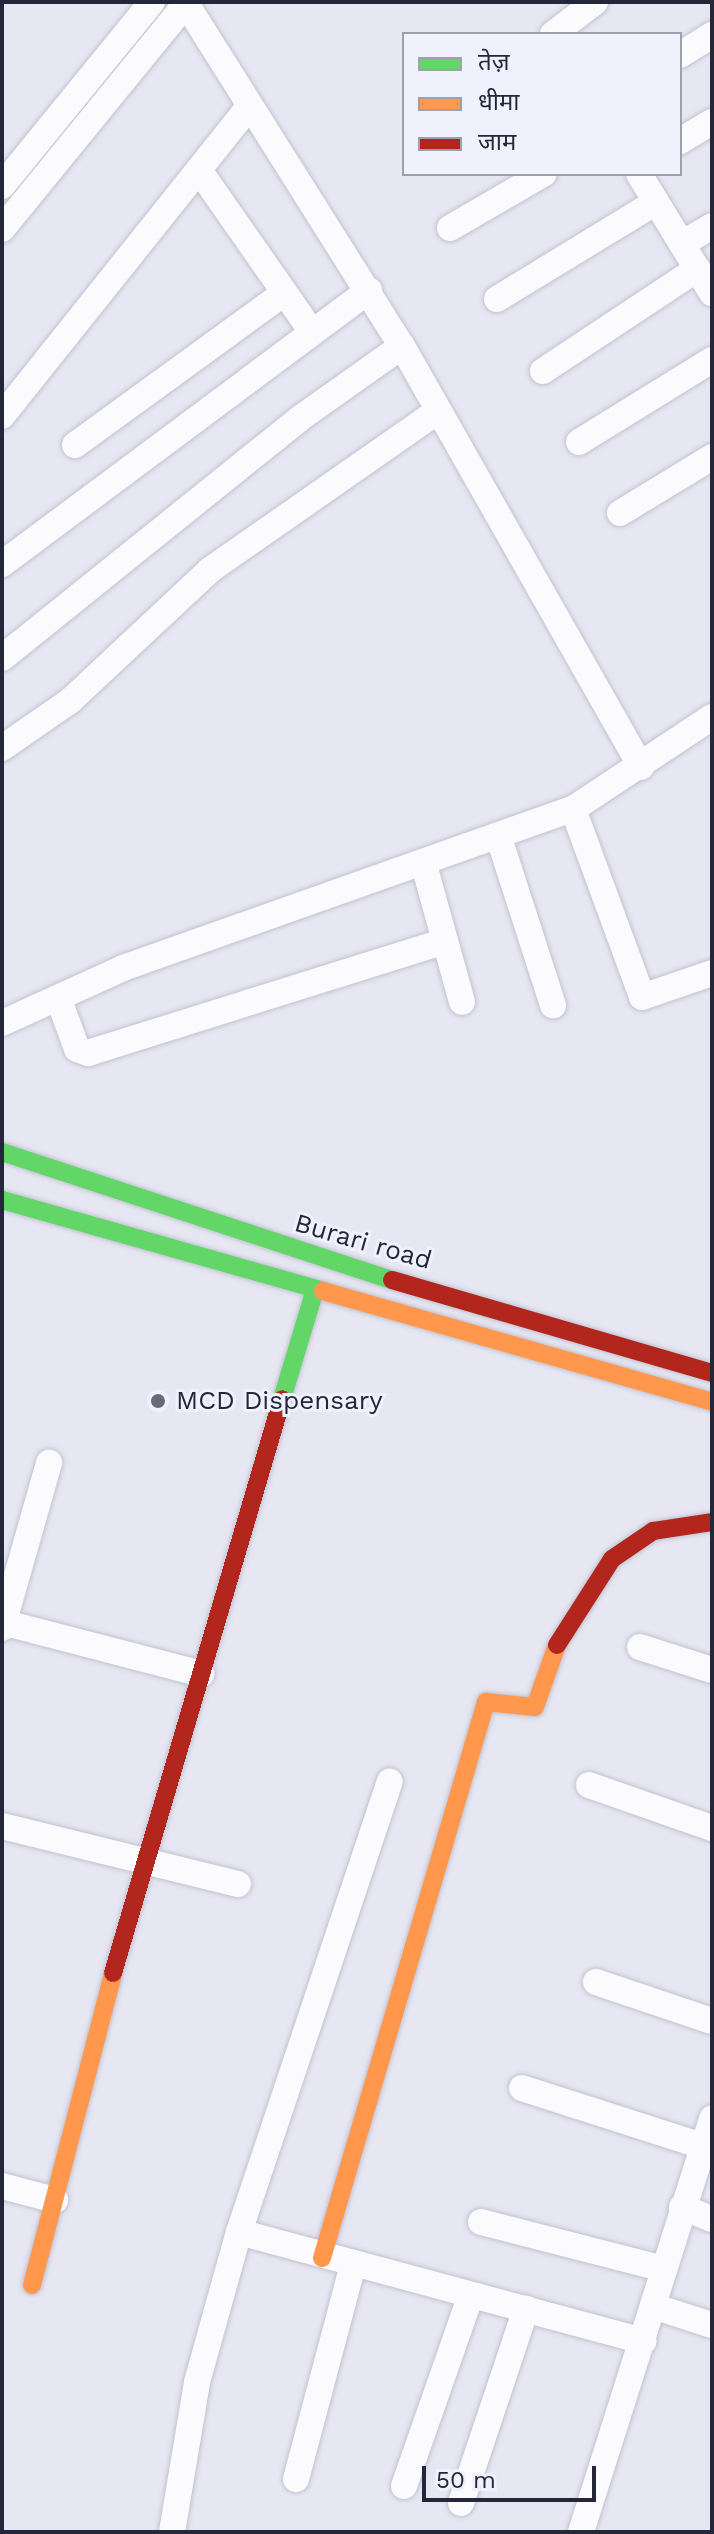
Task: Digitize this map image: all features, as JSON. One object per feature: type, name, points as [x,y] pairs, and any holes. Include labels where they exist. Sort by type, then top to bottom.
[{"type":"street","points":[[6,206],[152,2]]},
{"type":"street","points":[[6,206],[186,2],[249,107],[369,290],[641,767]]},
{"type":"street","points":[[556,32],[595,2]]},
{"type":"street","points":[[682,54],[712,35]]},
{"type":"street","points":[[2,416],[249,107]]},
{"type":"street","points":[[682,140],[712,122]]},
{"type":"street","points":[[199,170],[312,332]]},
{"type":"street","points":[[450,228],[540,176]]},
{"type":"street","points":[[640,176],[712,293]]},
{"type":"street","points":[[497,299],[656,202]]},
{"type":"street","points":[[682,244],[712,226]]},
{"type":"street","points":[[543,371],[697,269]]},
{"type":"street","points":[[2,564],[369,290]]},
{"type":"street","points":[[75,445],[284,293]]},
{"type":"street","points":[[2,658],[299,419],[402,346]]},
{"type":"street","points":[[579,442],[712,360]]},
{"type":"street","points":[[2,748],[70,701],[210,570],[438,411]]},
{"type":"street","points":[[620,513],[712,457]]},
{"type":"street","points":[[4,1015],[59,1000],[123,968],[424,865],[573,809],[709,722]]},
{"type":"street","points":[[573,809],[642,997],[712,973]]},
{"type":"street","points":[[499,838],[553,1005]]},
{"type":"street","points":[[424,865],[462,1002]]},
{"type":"street","points":[[59,1000],[77,1049],[88,1053],[445,941]]},
{"type":"street","name":"Burari road","points":[[2,1152],[186,1213],[712,1373]]},
{"type":"street","points":[[2,1200],[712,1402]]},
{"type":"street","points":[[176,1250],[186,1213]]},
{"type":"street","points":[[32,2285],[143,1859],[315,1290]]},
{"type":"street","points":[[49,1463],[3,1624],[201,1674]]},
{"type":"street","points":[[322,2258],[486,1702],[535,1707],[558,1641],[612,1559],[653,1531],[712,1522]]},
{"type":"street","points":[[640,1647],[712,1670]]},
{"type":"street","points":[[172,2532],[197,2382],[239,2232],[390,1782]]},
{"type":"street","points":[[589,1785],[712,1828]]},
{"type":"street","points":[[2,1826],[238,1884]]},
{"type":"street","points":[[596,1982],[712,2021]]},
{"type":"street","points":[[522,2088],[703,2146]]},
{"type":"street","points":[[581,2532],[644,2341],[660,2268],[712,2118]]},
{"type":"street","points":[[2,2186],[55,2200]]},
{"type":"street","points":[[682,2207],[712,2219]]},
{"type":"street","points":[[481,2222],[660,2268]]},
{"type":"street","points":[[239,2232],[322,2258],[644,2341]]},
{"type":"street","points":[[296,2479],[353,2265]]},
{"type":"street","points":[[404,2486],[471,2295]]},
{"type":"street","points":[[653,2306],[712,2325]]},
{"type":"street","points":[[461,2503],[526,2309]]},
{"type":"traffic: fast","points":[[2,1152],[392,1280]]},
{"type":"traffic: fast","points":[[2,1200],[323,1291]]},
{"type":"traffic: fast","points":[[282,1399],[315,1290]]},
{"type":"traffic: slow","points":[[323,1291],[712,1402]]},
{"type":"traffic: slow","points":[[322,2258],[486,1702],[535,1707],[557,1645]]},
{"type":"traffic: slow","points":[[32,2285],[113,1973]]},
{"type":"traffic: jam","points":[[392,1280],[712,1373]]},
{"type":"traffic: jam","points":[[113,1973],[282,1399]]},
{"type":"traffic: jam","points":[[557,1645],[612,1559],[653,1531],[712,1522]]},
{"type":"place","name":"MCD Dispensary","points":[[158,1401]]}]
